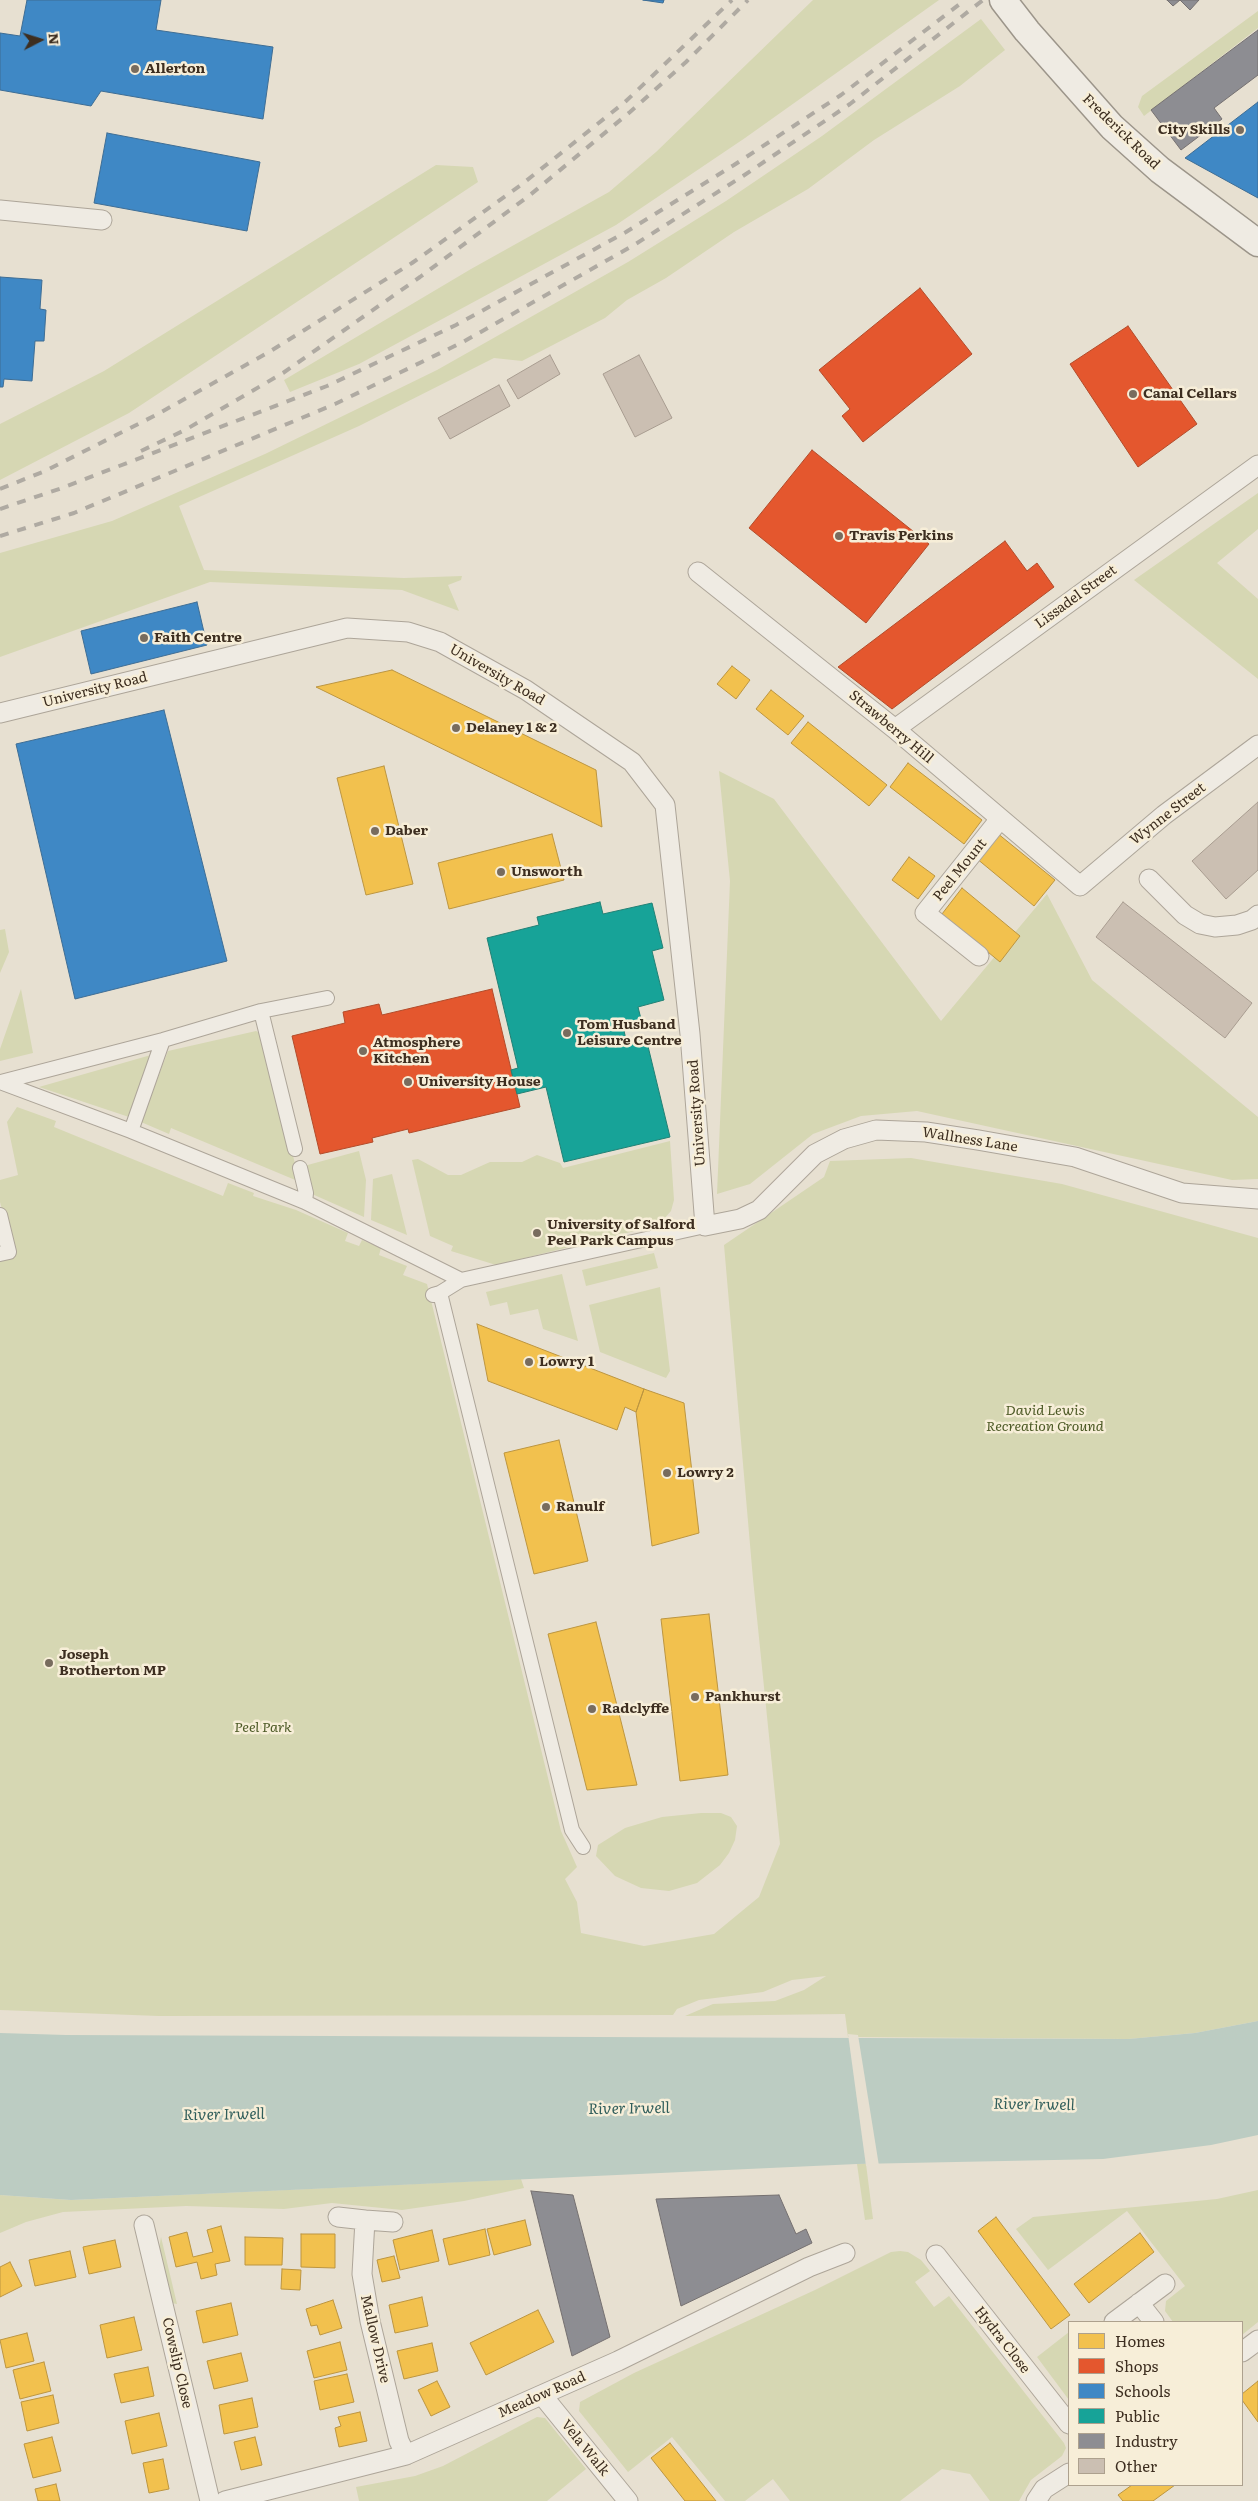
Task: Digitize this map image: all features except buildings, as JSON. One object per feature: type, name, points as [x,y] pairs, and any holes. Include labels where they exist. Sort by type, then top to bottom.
[{"type":"main road","name":"Frederick Road","points":[[1003,0],[1027,31],[1112,127],[1160,170],[1258,244]]},
{"type":"street","points":[[0,210],[102,220]]},
{"type":"street","name":"Lissadel Street","points":[[895,729],[1258,465]]},
{"type":"street","name":"Strawberry Hill","points":[[698,572],[895,729],[1080,886]]},
{"type":"street","name":"University Road","points":[[0,713],[347,628],[408,632],[440,642],[526,690],[632,762],[666,805],[690,1034],[705,1226]]},
{"type":"street","name":"Wynne Street","points":[[1080,886],[1164,815],[1258,745]]},
{"type":"street","name":"Peel Mount","points":[[979,956],[925,913],[1000,819]]},
{"type":"street","points":[[1149,879],[1185,915],[1200,924],[1215,927],[1237,925],[1252,920],[1258,915]]},
{"type":"street","points":[[0,1082],[163,1040],[261,1011],[327,998]]},
{"type":"street","points":[[261,1011],[295,1149]]},
{"type":"street","points":[[131,1131],[163,1040]]},
{"type":"street","points":[[0,1082],[131,1131],[305,1202],[461,1280]]},
{"type":"street","name":"Wallness Lane","points":[[705,1226],[740,1219],[759,1210],[815,1154],[844,1139],[876,1130],[926,1132],[1075,1157],[1182,1193],[1258,1199]]},
{"type":"street","points":[[300,1168],[306,1193],[305,1202]]},
{"type":"street","points":[[0,1215],[9,1252],[0,1254]]},
{"type":"street","points":[[583,1847],[572,1830],[436,1294],[461,1280],[705,1226]]},
{"type":"street","points":[[338,2217],[393,2222]]},
{"type":"street","name":"Mallow Drive","points":[[365,2220],[362,2259],[364,2292],[399,2441],[406,2455]]},
{"type":"street","name":"Cowslip Close","points":[[144,2225],[210,2501]]},
{"type":"street","name":"Meadow Road","points":[[225,2501],[406,2455],[693,2325],[809,2267],[845,2254]]},
{"type":"street","name":"Hydra Close","points":[[936,2255],[1068,2423]]},
{"type":"street","points":[[1115,2321],[1165,2284]]},
{"type":"street","points":[[1139,2303],[1153,2321]]},
{"type":"street","points":[[1243,2351],[1258,2340]]},
{"type":"street","name":"Vela Walk","points":[[542,2395],[628,2501]]},
{"type":"street","points":[[1036,2501],[1044,2488],[1068,2474]]},
{"type":"green space","points":[[813,0],[939,0],[745,138],[616,225],[359,364],[290,392],[284,380],[471,269],[609,192],[656,152]]},
{"type":"green space","points":[[1258,11],[1258,28],[1144,116],[1138,107],[1142,96]]},
{"type":"green space","points":[[981,19],[1005,50],[960,86],[874,140],[808,189],[734,232],[666,278],[627,300],[605,318],[522,361],[494,358],[359,426],[179,506],[204,570],[404,578],[462,576],[461,580],[448,585],[459,611],[402,590],[210,582],[0,657],[0,553],[112,521],[265,454],[437,370],[628,262],[726,201],[822,136]]},
{"type":"green space","points":[[436,165],[473,167],[478,182],[129,413],[0,480],[0,424],[104,371]]},
{"type":"green space","points":[[1258,493],[1258,529],[1217,563],[1258,599],[1258,679],[1134,580]]},
{"type":"green space","points":[[719,771],[774,799],[941,1021],[1047,894],[1092,980],[1258,1117],[1258,1179],[1232,1180],[917,1111],[861,1116],[813,1134],[750,1184],[717,1194],[730,881]]},
{"type":"green space","points":[[5,929],[9,952],[0,973],[0,930]]},
{"type":"green space","points":[[21,989],[33,1053],[0,1061],[0,1049]]},
{"type":"green space","points":[[256,1031],[260,1033],[300,1182],[171,1128],[169,1134],[141,1122],[168,1051]]},
{"type":"green space","points":[[151,1055],[129,1117],[39,1087]]},
{"type":"green space","points":[[17,1107],[56,1121],[54,1127],[223,1196],[228,1183],[254,1193],[253,1196],[296,1210],[348,1233],[345,1241],[359,1246],[362,1240],[381,1248],[379,1255],[407,1266],[403,1275],[427,1284],[561,1831],[577,1867],[565,1879],[577,1902],[581,1933],[644,1946],[714,1934],[759,1897],[780,1844],[753,1579],[724,1245],[824,1177],[830,1161],[911,1158],[1062,1184],[1258,1238],[1258,2021],[1195,2033],[1128,2039],[848,2037],[845,2014],[685,2016],[713,2004],[775,2001],[804,1990],[826,1976],[792,1980],[763,1992],[699,2000],[677,2009],[673,2015],[159,2016],[0,2010],[0,1260],[10,1240],[0,1202],[0,1180],[18,1175],[7,1122]]},
{"type":"green space","points":[[670,1141],[674,1200],[671,1211],[663,1220],[663,1224],[496,1265],[451,1251],[453,1246],[430,1236],[412,1160],[418,1159],[448,1175],[461,1175],[490,1162],[522,1162],[537,1155],[560,1163],[563,1168]]},
{"type":"green space","points":[[359,1151],[366,1180],[364,1217],[312,1194],[304,1166]]},
{"type":"green space","points":[[392,1174],[407,1235],[371,1220],[373,1179]]},
{"type":"green space","points":[[654,1253],[658,1268],[586,1286],[582,1270]]},
{"type":"green space","points":[[562,1274],[578,1341],[543,1329],[538,1309],[510,1315],[507,1302],[490,1306],[486,1292]]},
{"type":"green space","points":[[660,1287],[670,1371],[666,1378],[600,1352],[589,1305]]},
{"type":"green space","points":[[721,1813],[731,1817],[737,1826],[735,1840],[729,1853],[720,1865],[697,1883],[669,1891],[641,1888],[615,1876],[596,1856],[598,1845],[625,1828],[662,1817]]},
{"type":"green space","points":[[857,2164],[866,2164],[873,2219],[865,2220]]},
{"type":"green space","points":[[521,2179],[524,2188],[464,2201],[402,2210],[332,2203],[284,2209],[186,2206],[63,2212],[26,2222],[0,2233],[0,2195],[71,2200]]},
{"type":"green space","points":[[1258,2190],[1258,2322],[1243,2334],[1243,2321],[1172,2321],[1165,2311],[1166,2301],[1185,2286],[1127,2211],[1048,2270],[1016,2229],[1033,2217],[1217,2199]]},
{"type":"green space","points":[[161,2237],[177,2304],[171,2303],[159,2249]]},
{"type":"green space","points":[[891,2252],[908,2252],[921,2260],[930,2271],[915,2282],[934,2307],[949,2296],[1064,2443],[1066,2448],[1062,2456],[1031,2480],[1019,2501],[990,2501],[970,2474],[942,2469],[900,2501],[790,2501],[773,2479],[745,2501],[725,2501],[672,2437],[628,2472],[579,2411],[580,2402],[634,2373],[815,2290]]},
{"type":"green space","points":[[1068,2333],[1068,2399],[1037,2357]]},
{"type":"green space","points":[[537,2417],[545,2418],[586,2469],[547,2501],[359,2501],[356,2487],[415,2476],[443,2466]]},
{"type":"water","name":"River Irwell","points":[[1258,2021],[1258,2135],[1211,2145],[1103,2159],[857,2164],[71,2200],[0,2195],[0,2033],[66,2035],[1128,2039],[1195,2033]]},
{"type":"pier","points":[[848,2034],[858,2035],[879,2166],[866,2166]]},
{"type":"railway","points":[[0,489],[45,471],[156,415],[269,352],[412,263],[521,185],[625,102],[732,0]]},
{"type":"railway","points":[[141,451],[185,430],[283,373],[420,277],[530,195],[630,112],[686,62],[748,0]]},
{"type":"railway","points":[[0,509],[62,488],[327,386],[456,325],[626,232],[734,165],[841,95],[965,0]]},
{"type":"railway","points":[[0,536],[74,513],[335,404],[463,342],[634,245],[743,176],[850,104],[983,0]]},
{"type":"place","name":"Allerton","points":[[135,69]]},
{"type":"place","name":"City Skills","points":[[1240,130]]},
{"type":"place","name":"Canal Cellars","points":[[1133,394]]},
{"type":"place","name":"Travis Perkins","points":[[839,536]]},
{"type":"place","name":"Faith Centre","points":[[144,638]]},
{"type":"place","name":"Delaney 1 & 2","points":[[456,728]]},
{"type":"place","name":"Daber","points":[[375,831]]},
{"type":"place","name":"Unsworth","points":[[501,872]]},
{"type":"place","name":"Tom Husband Leisure Centre","points":[[567,1033]]},
{"type":"place","name":"Atmosphere Kitchen","points":[[363,1051]]},
{"type":"place","name":"University House","points":[[408,1082]]},
{"type":"place","name":"University of Salford Peel Park Campus","points":[[537,1233]]},
{"type":"place","name":"Lowry 1","points":[[529,1362]]},
{"type":"place","name":"Lowry 2","points":[[667,1473]]},
{"type":"place","name":"Ranulf","points":[[546,1507]]},
{"type":"place","name":"Joseph Brotherton MP","points":[[49,1663]]},
{"type":"place","name":"Pankhurst","points":[[695,1697]]},
{"type":"place","name":"Radclyffe","points":[[592,1709]]},
{"type":"park label","name":"David Lewis Recreation Ground","points":[[1045,1419]]},
{"type":"park label","name":"Peel Park","points":[[263,1728]]}]
